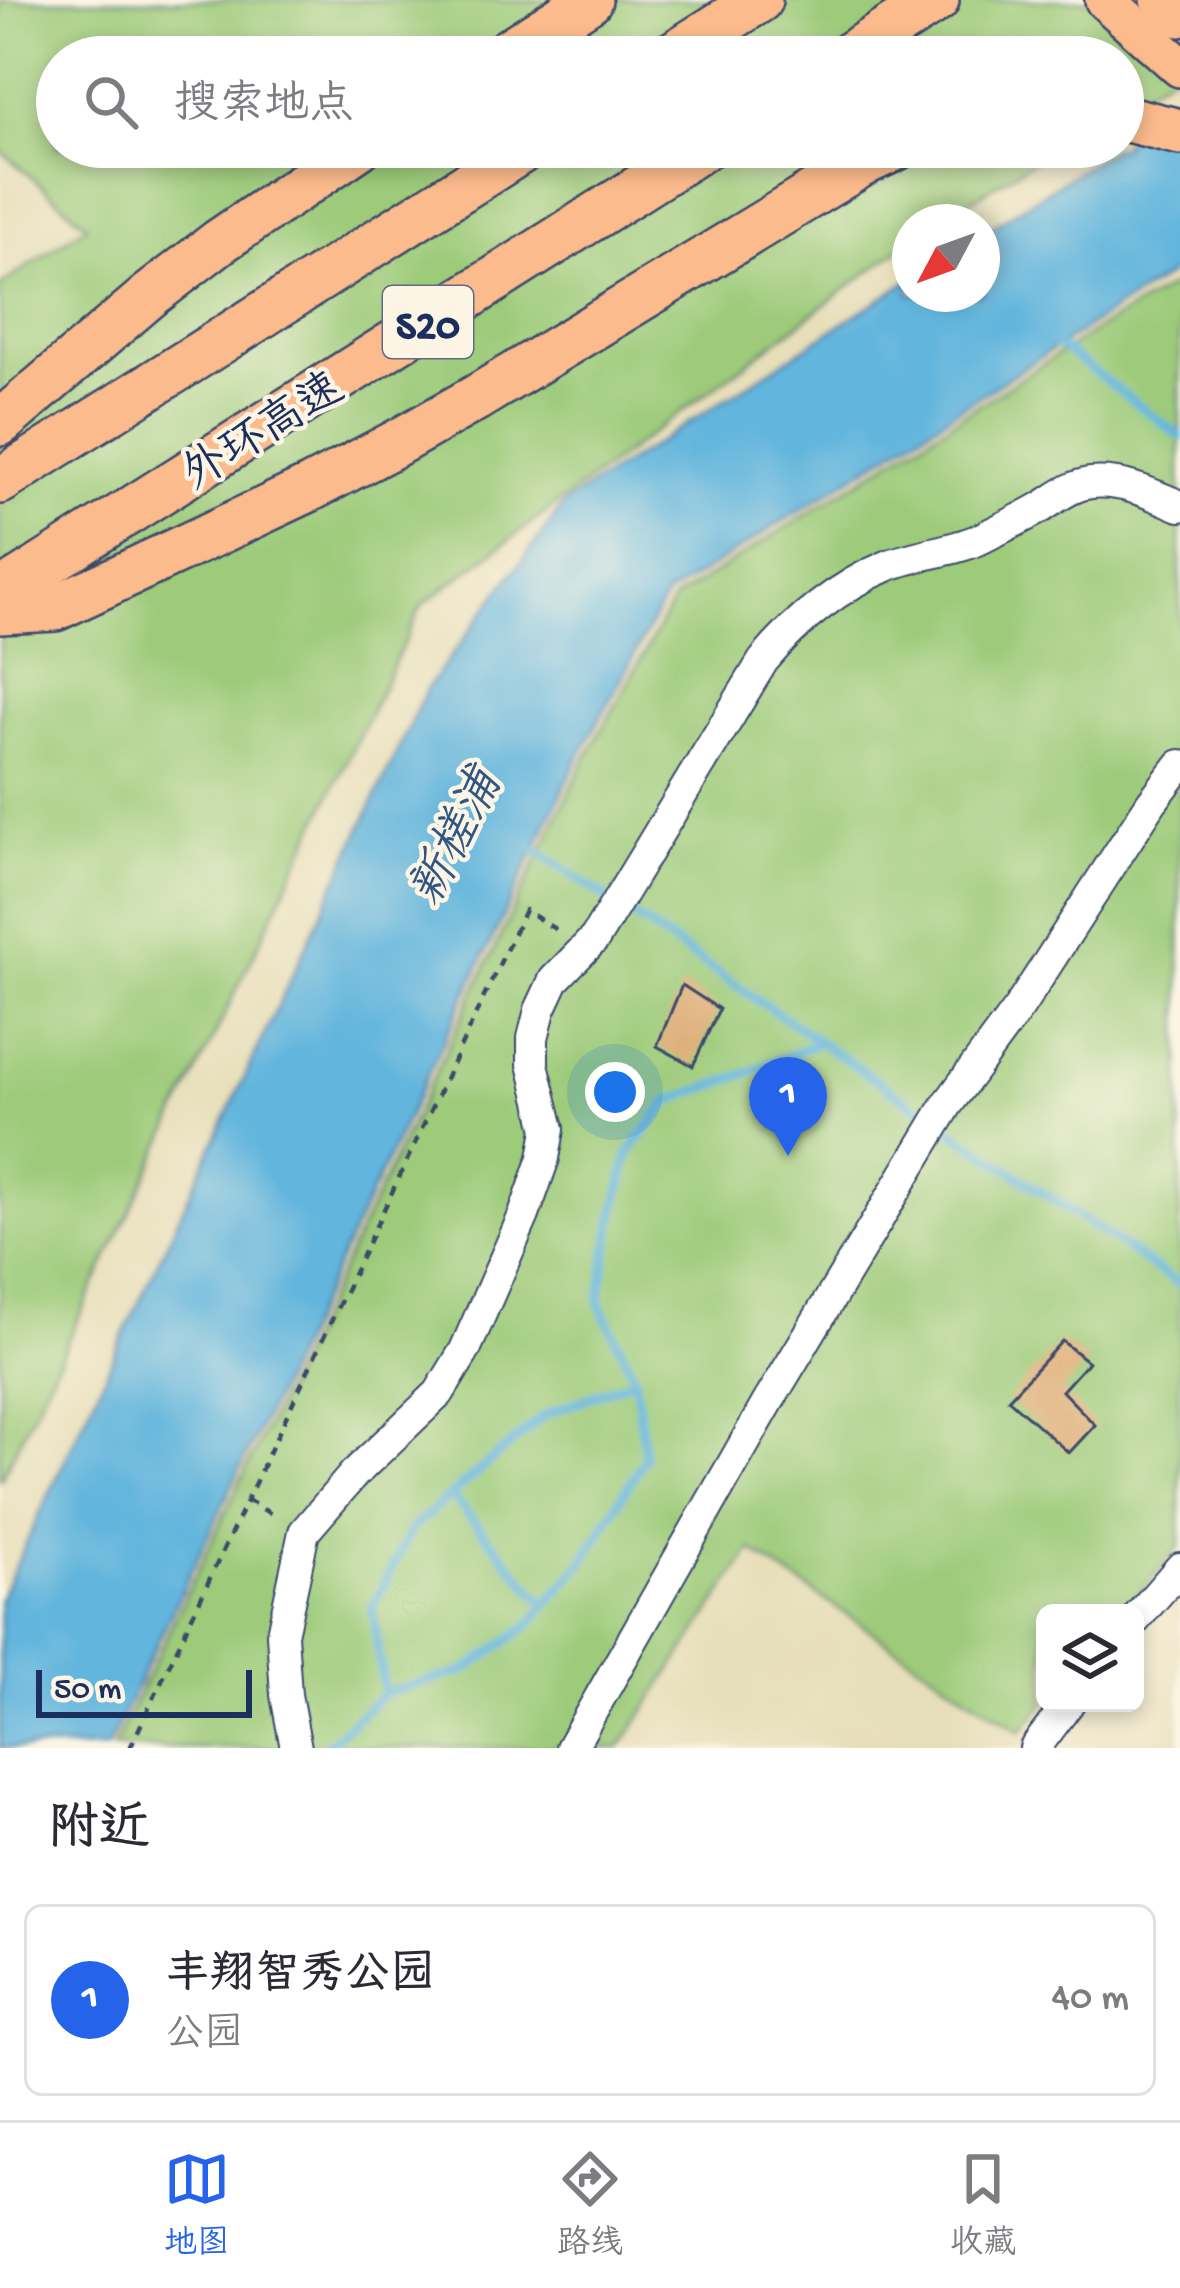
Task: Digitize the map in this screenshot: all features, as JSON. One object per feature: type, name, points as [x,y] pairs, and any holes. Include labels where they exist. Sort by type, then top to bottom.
[{"type":"highway","points":[[533,36],[589,0]]},
{"type":"highway","points":[[702,36],[759,0]]},
{"type":"highway","points":[[879,36],[936,0]]},
{"type":"highway","points":[[1144,123],[1180,132]]},
{"type":"highway","points":[[0,423],[149,296],[328,168]]},
{"type":"highway","name":"外环高速","points":[[0,482],[494,168]]},
{"type":"highway","name":"外环高速","points":[[0,593],[671,168]]},
{"type":"highway","points":[[0,611],[55,608],[311,488],[416,433],[856,168]]},
{"type":"main road","points":[[1105,0],[1180,67]]},
{"type":"main road","points":[[1161,0],[1180,17]]},
{"type":"street","points":[[296,1748],[282,1634],[304,1532],[354,1474],[439,1393],[465,1350],[544,1158],[549,1129],[533,1064],[540,1010],[554,980],[606,921],[763,661],[814,609],[888,566],[971,543],[1068,490],[1087,483],[1108,483],[1139,489],[1180,506]]},
{"type":"street","points":[[571,1748],[768,1402],[947,1105],[1020,1006],[1180,765]]},
{"type":"street","points":[[1144,1610],[1180,1568]]},
{"type":"street","points":[[1035,1748],[1062,1712]]},
{"type":"path","points":[[130,1748],[525,910],[584,948]]},
{"type":"path","points":[[247,1500],[304,1532]]},
{"type":"green space","points":[[0,0],[1180,0],[1180,68],[1144,91],[1144,36],[36,36],[36,168],[1022,168],[965,204],[892,204],[892,254],[422,605],[0,1481],[0,286],[87,225],[0,150]]},
{"type":"green space","points":[[1180,281],[1180,1546],[1130,1604],[1036,1604],[1038,1712],[1021,1732],[751,1550],[620,1748],[113,1748],[582,766],[674,599]]},
{"type":"water","name":"新槎浦","points":[[1180,105],[1180,268],[666,596],[577,761],[107,1748],[0,1748],[0,1599],[427,688],[566,502],[892,292],[892,312],[1000,312],[1000,221],[1083,168],[1144,168],[1144,128]]},
{"type":"building","points":[[682,985],[719,1009],[693,1066],[657,1046]]},
{"type":"building","points":[[1062,1341],[1088,1362],[1062,1391],[1095,1425],[1069,1453],[1008,1399]]},
{"type":"waterway","points":[[1050,339],[1180,436]]},
{"type":"waterway","points":[[528,845],[1180,1285]]},
{"type":"waterway","points":[[324,1748],[384,1693],[465,1671],[527,1627],[583,1562],[645,1457],[635,1379],[599,1302],[629,1153],[669,1101],[820,1042]]},
{"type":"waterway","points":[[384,1693],[372,1607],[412,1528],[545,1415],[635,1379]]},
{"type":"waterway","points":[[451,1495],[546,1605]]},
{"type":"place","name":"丰翔智秀公园","points":[[788,1156]]}]
